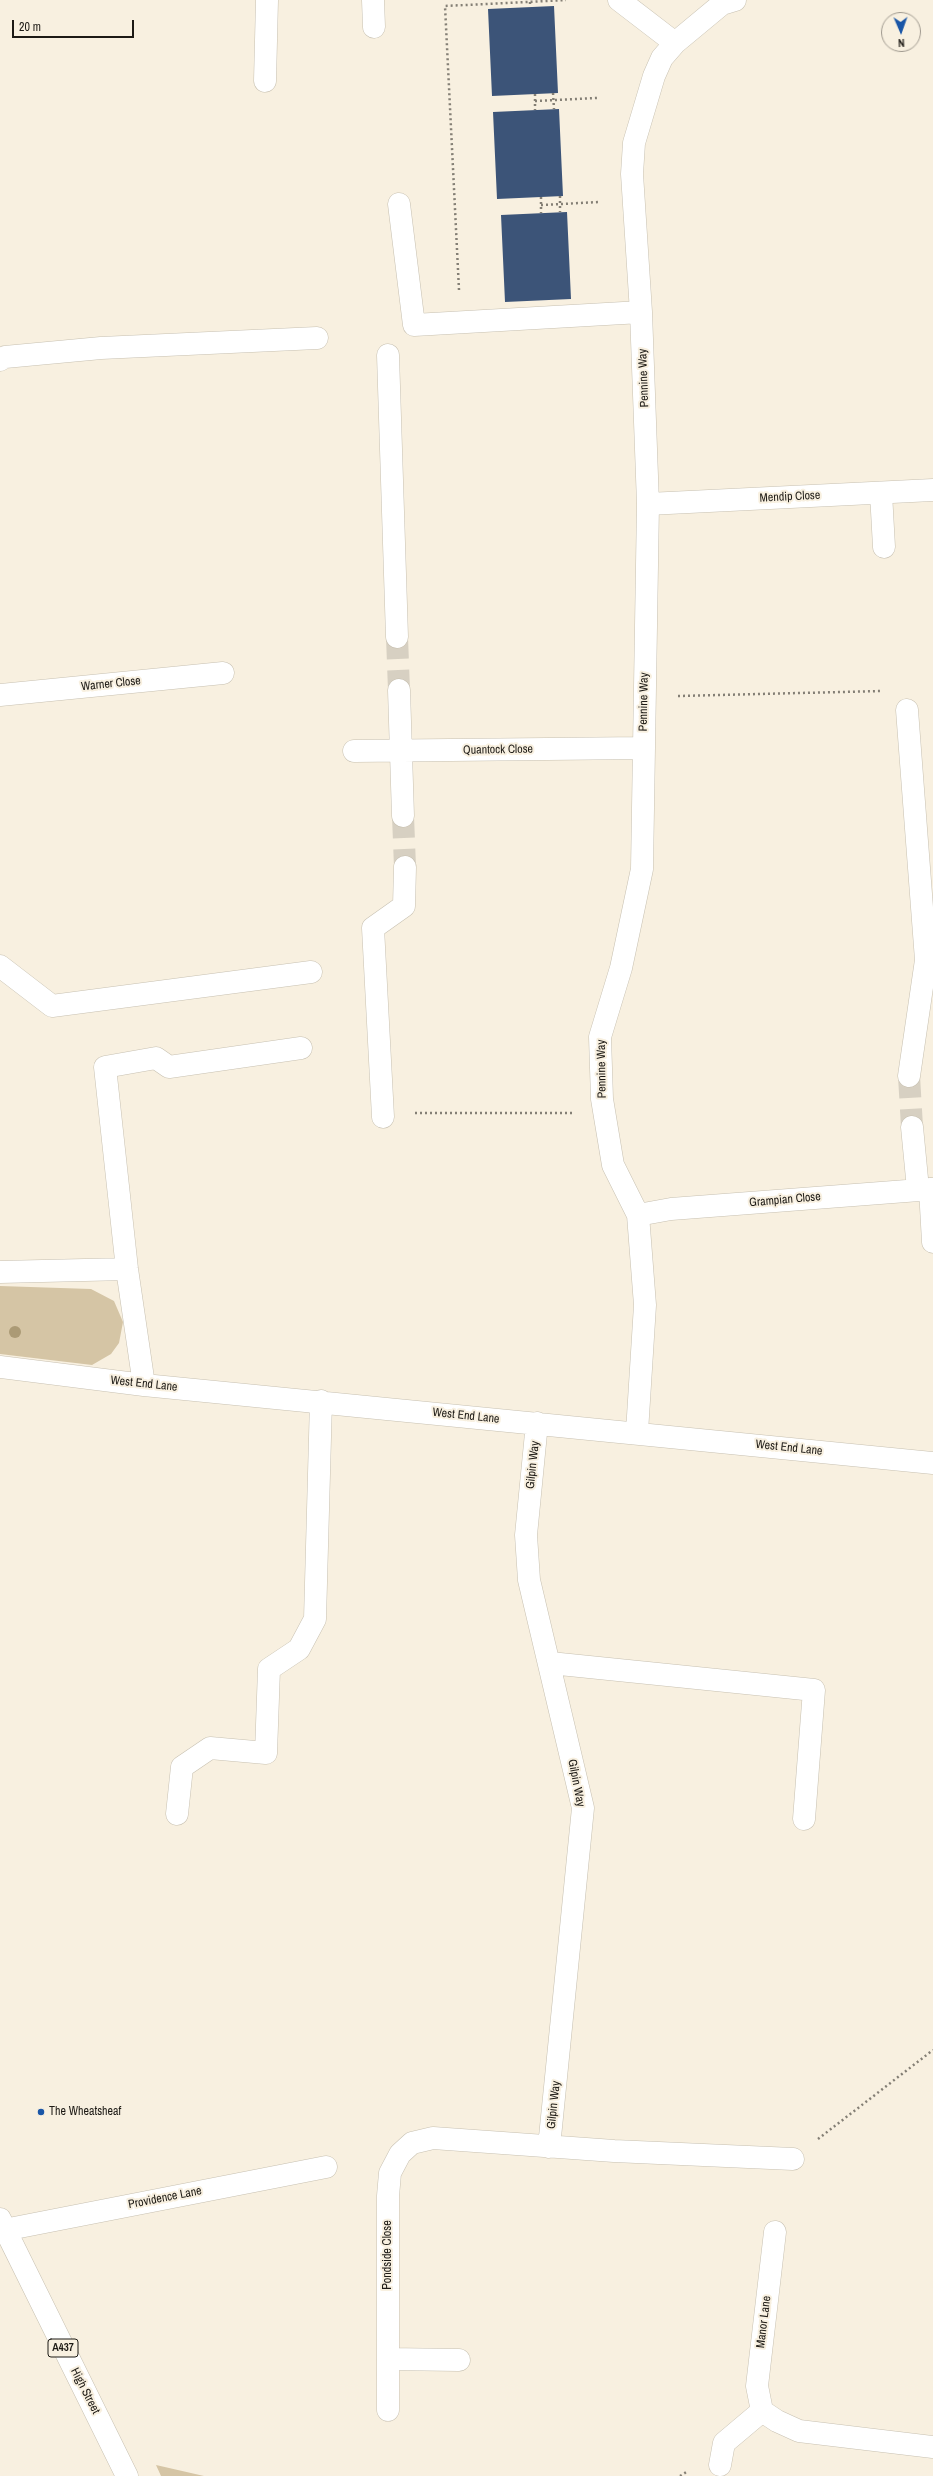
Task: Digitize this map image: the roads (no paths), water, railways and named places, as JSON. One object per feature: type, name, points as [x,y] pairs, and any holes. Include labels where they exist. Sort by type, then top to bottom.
[{"type":"street","points":[[265,81],[267,0]]},
{"type":"street","points":[[373,0],[374,28]]},
{"type":"street","points":[[620,0],[676,43]]},
{"type":"street","name":"Pennine Way","points":[[637,1432],[645,1305],[638,1215],[613,1165],[604,1113],[600,1037],[620,968],[642,869],[642,748],[648,504],[641,312],[632,174],[634,143],[654,76],[662,58],[676,43],[722,4],[735,0]]},
{"type":"street","points":[[399,204],[414,325],[641,312]]},
{"type":"street","points":[[0,360],[5,357],[101,348],[317,338]]},
{"type":"street","points":[[388,355],[397,637]]},
{"type":"street","name":"Mendip Close","points":[[648,504],[933,490]]},
{"type":"street","points":[[881,493],[884,547]]},
{"type":"street","name":"Warner Close","points":[[0,695],[223,673]]},
{"type":"street","points":[[399,690],[403,816]]},
{"type":"street","points":[[907,710],[926,960],[909,1076]]},
{"type":"street","name":"Quantock Close","points":[[354,751],[642,748]]},
{"type":"street","points":[[383,1111],[373,928],[404,906],[405,866]]},
{"type":"street","points":[[0,966],[52,1006],[311,972]]},
{"type":"street","points":[[144,1385],[127,1269],[105,1067],[156,1058],[168,1068],[301,1048]]},
{"type":"street","points":[[912,1127],[927,1189],[933,1242]]},
{"type":"street","name":"Grampian Close","points":[[638,1215],[671,1209],[927,1189]]},
{"type":"street","points":[[0,1272],[127,1269]]},
{"type":"street","name":"West End Lane","points":[[0,1367],[144,1385],[637,1432],[933,1463]]},
{"type":"street","points":[[177,1814],[182,1767],[210,1748],[266,1753],[269,1669],[299,1649],[315,1620],[321,1402]]},
{"type":"street","name":"Gilpin Way","points":[[537,1423],[526,1535],[529,1580],[550,1663],[583,1808],[549,2147]]},
{"type":"street","points":[[550,1663],[814,1690],[804,1819]]},
{"type":"street","name":"Gilpin Way","points":[[400,2154],[412,2143],[433,2138],[614,2151],[793,2159]]},
{"type":"street","name":"Pondside Close","points":[[388,2410],[388,2196],[390,2173],[400,2154]]},
{"type":"street","name":"Providence Lane","points":[[2,2225],[326,2167]]},
{"type":"street","name":"High Street","points":[[2,2225],[127,2476]]},
{"type":"street","name":"Manor Lane","points":[[762,2411],[757,2386],[775,2232]]},
{"type":"street","points":[[388,2359],[459,2360]]},
{"type":"street","points":[[720,2465],[724,2443],[762,2411],[777,2421],[799,2431],[933,2446]]},
{"type":"tunnel","points":[[397,637],[399,690]]},
{"type":"tunnel","points":[[403,816],[405,867]]},
{"type":"tunnel","points":[[909,1076],[912,1127]]},
{"type":"place","name":"The Wheatsheaf","points":[[41,2112]]}]
